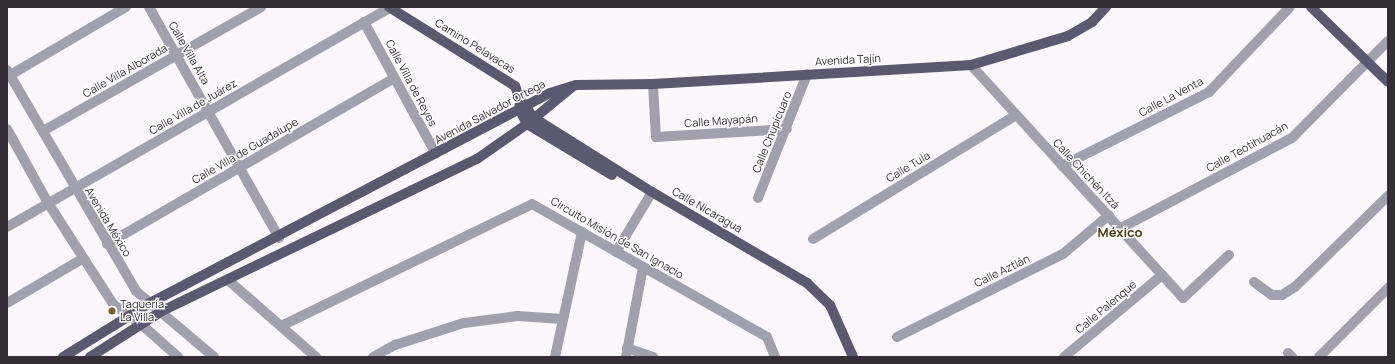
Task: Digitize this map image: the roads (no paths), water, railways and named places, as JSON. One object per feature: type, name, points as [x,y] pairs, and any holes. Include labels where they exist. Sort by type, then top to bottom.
[{"type":"main road","name":"Camino Pelavacas","points":[[390,7],[515,86],[521,105]]},
{"type":"main road","name":"Avenida Tajín","points":[[576,85],[653,84],[971,65],[1068,36],[1092,22],[1106,7]]},
{"type":"main road","points":[[1311,7],[1388,82]]},
{"type":"main road","name":"Avenida Salvador Ortega","points":[[63,357],[150,303],[279,238],[436,154],[521,105],[550,93],[576,85]]},
{"type":"main road","name":"Avenida Salvador Ortega","points":[[90,357],[162,311],[477,158],[531,121],[576,85]]},
{"type":"main road","name":"Calle Nicaragua","points":[[521,105],[531,121],[803,287],[826,310],[846,357]]},
{"type":"main road","name":"Calle Nicaragua","points":[[651,195],[807,283],[830,305],[853,357]]},
{"type":"street","points":[[8,74],[126,7]]},
{"type":"street","name":"Calle Villa Alta","points":[[149,7],[279,238]]},
{"type":"street","name":"Calle Villa Alborada","points":[[43,131],[260,7]]},
{"type":"street","name":"Calle Villa de Juárez","points":[[7,227],[390,7]]},
{"type":"street","name":"Calle La Venta","points":[[1062,166],[1209,92],[1290,7]]},
{"type":"street","name":"Calle Villa de Reyes","points":[[364,22],[436,154]]},
{"type":"street","name":"Calle Teotihuacán","points":[[1121,228],[1292,138],[1388,41]]},
{"type":"street","name":"Calle Chichén Itzá","points":[[971,65],[1062,166],[1121,228],[1183,298],[1229,255]]},
{"type":"street","name":"Avenida México","points":[[8,74],[136,291],[162,311],[214,357]]},
{"type":"street","name":"Calle Chupícuaro","points":[[758,198],[787,129],[807,74]]},
{"type":"street","name":"Calle Villa de Guadalupe","points":[[107,244],[394,78]]},
{"type":"street","name":"Calle Mayapán","points":[[653,84],[656,137],[787,129]]},
{"type":"street","name":"Calle Tula","points":[[812,239],[1016,115]]},
{"type":"street","points":[[7,129],[11,148],[48,203],[82,259],[113,304],[127,316],[141,324],[178,357]]},
{"type":"street","points":[[616,252],[651,195]]},
{"type":"street","points":[[1254,282],[1272,295],[1282,295],[1295,287],[1388,196]]},
{"type":"street","name":"Circuito Misión de San Ignacio","points":[[281,326],[532,204],[767,337],[775,357]]},
{"type":"street","name":"Calle Aztlán","points":[[897,337],[1064,254],[1109,215]]},
{"type":"street","points":[[555,357],[562,318],[582,232]]},
{"type":"street","points":[[7,302],[82,259]]},
{"type":"street","points":[[642,267],[627,353],[652,357]]},
{"type":"street","name":"Calle Palenque","points":[[1064,357],[1162,275]]},
{"type":"street","points":[[228,280],[316,357]]},
{"type":"street","points":[[1319,357],[1388,288]]},
{"type":"street","points":[[373,357],[395,345],[464,323],[518,316],[562,318]]},
{"type":"place","name":"Taquería La Villa","points":[[112,311]]},
{"type":"district","name":"México","points":[[1120,232]]}]
